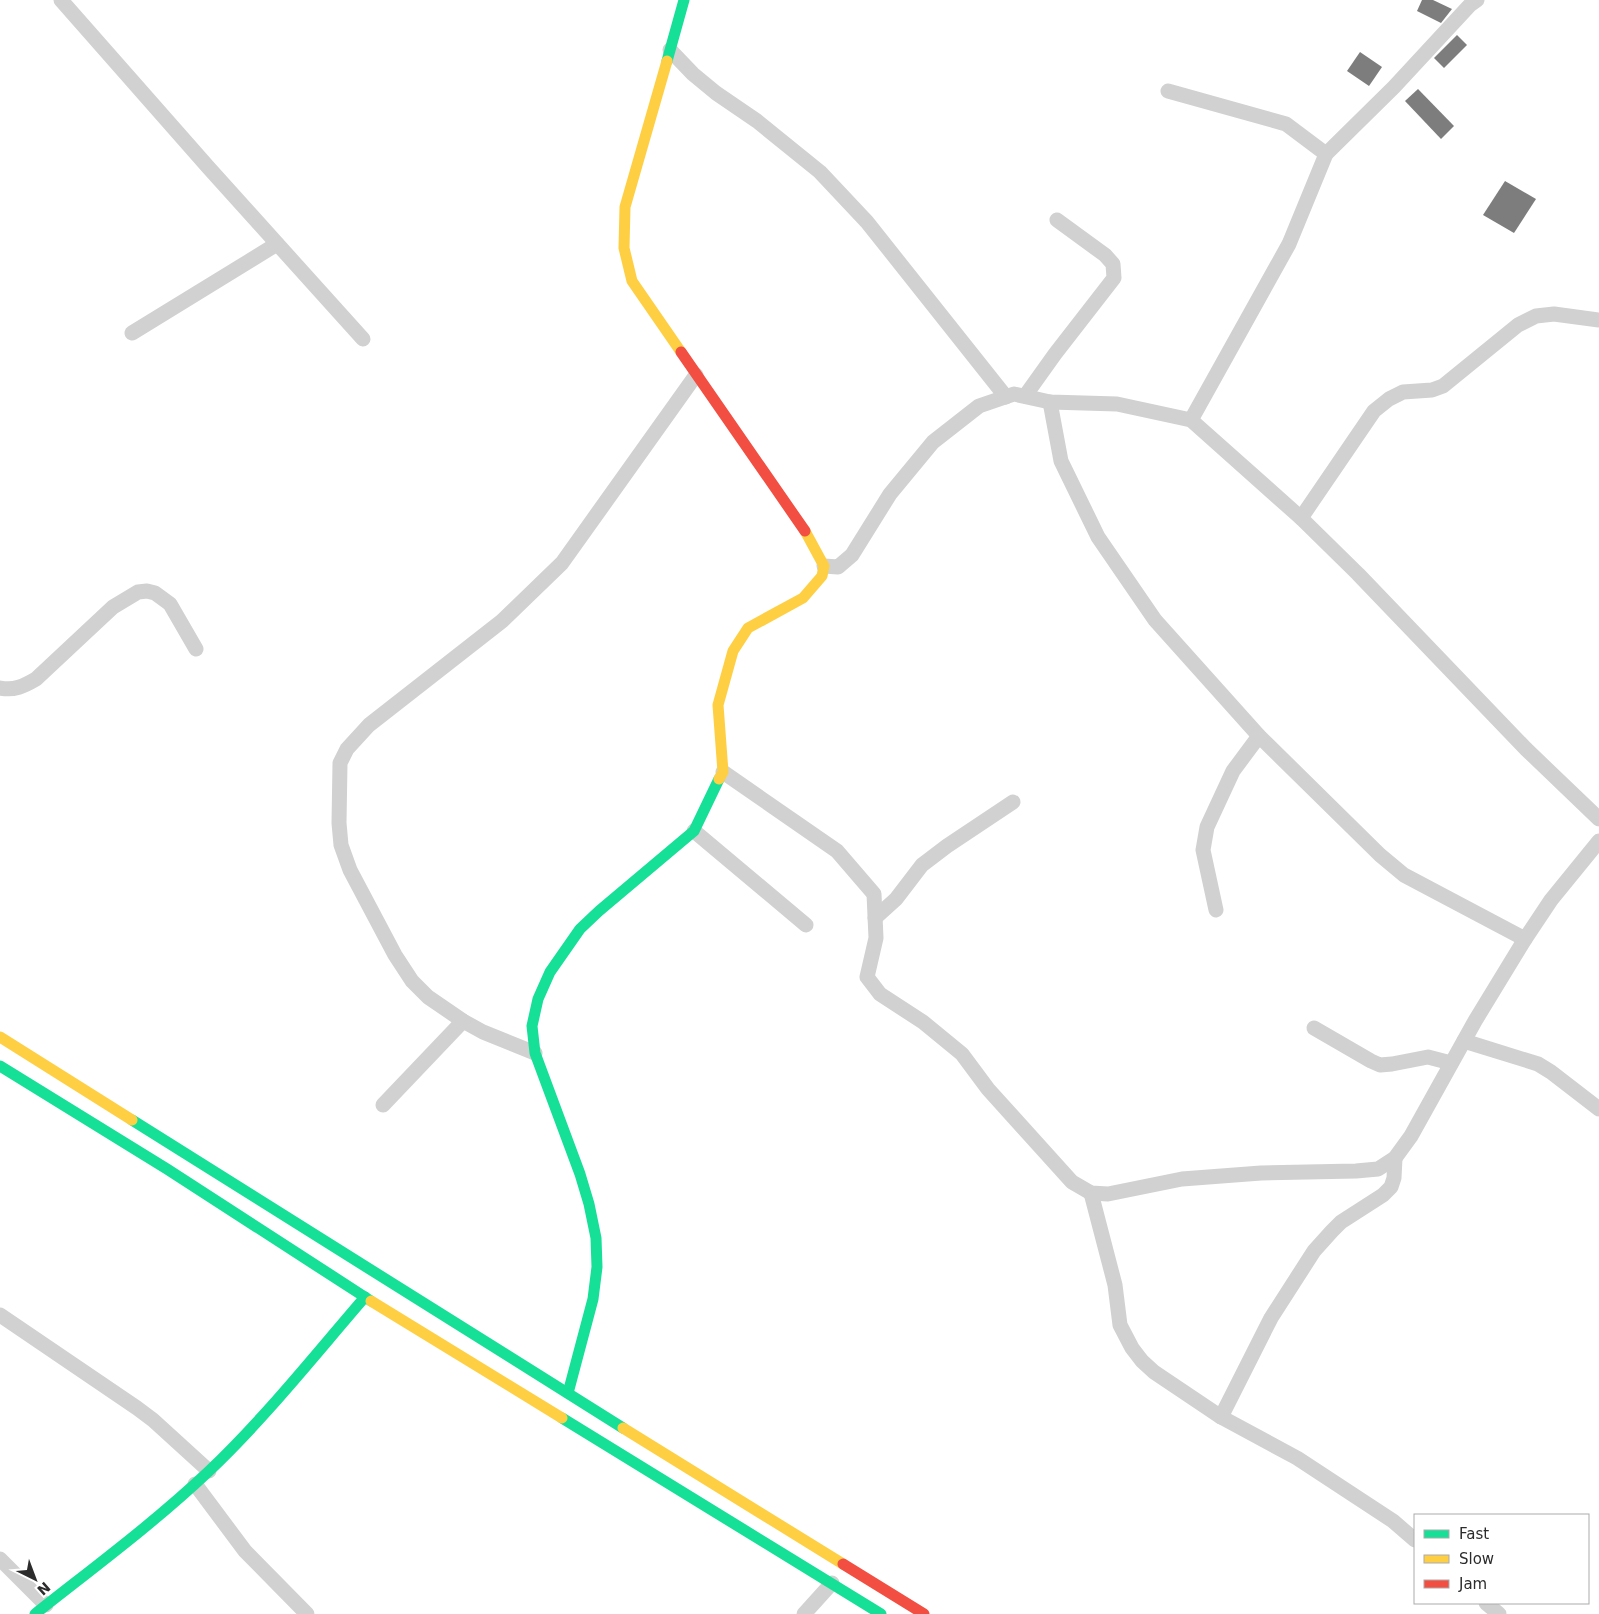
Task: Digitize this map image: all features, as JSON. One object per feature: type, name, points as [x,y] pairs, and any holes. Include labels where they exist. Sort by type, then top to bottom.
[{"type":"main road","points":[[568,1393],[593,1298],[597,1267],[596,1238],[580,1174],[535,1053],[532,1026],[538,999],[550,972],[580,930],[599,910],[694,831],[723,772],[718,705],[733,651],[748,628],[803,598],[822,576],[824,566],[808,536],[632,281],[624,248],[625,207],[684,0]]},
{"type":"main road","points":[[0,1037],[924,1614]]},
{"type":"main road","points":[[2,1072],[167,1169],[365,1297],[881,1614]]},
{"type":"main road","points":[[40,1610],[166,1510],[209,1471],[269,1408],[365,1297]]},
{"type":"street","points":[[61,0],[363,339]]},
{"type":"street","points":[[1191,420],[1289,244],[1326,154],[1394,87],[1470,5],[1477,0]]},
{"type":"street","points":[[670,50],[693,74],[716,93],[757,121],[820,172],[867,222],[1006,397]]},
{"type":"street","points":[[1168,91],[1286,124],[1326,154]]},
{"type":"street","points":[[1025,396],[1114,278],[1113,264],[1057,220]]},
{"type":"street","points":[[132,333],[277,244]]},
{"type":"street","points":[[1301,518],[1374,411],[1389,399],[1403,392],[1432,390],[1443,386],[1518,325],[1536,316],[1554,314],[1599,320]]},
{"type":"street","points":[[535,1053],[483,1032],[462,1021],[428,996],[412,980],[394,955],[350,870],[341,845],[340,763],[352,743],[369,725],[502,621],[562,563],[696,375]]},
{"type":"street","points":[[824,566],[838,567],[852,555],[890,494],[933,442],[979,406],[1014,394],[1050,402],[1117,404],[1191,420],[1301,518],[1358,574],[1526,749],[1599,819]]},
{"type":"street","points":[[1050,402],[1061,461],[1098,537],[1154,620],[1259,736],[1380,855],[1404,875],[1525,939]]},
{"type":"street","points":[[0,688],[14,689],[36,679],[113,608],[138,592],[147,591],[155,593],[170,604],[196,649]]},
{"type":"street","points":[[1216,910],[1203,850],[1207,827],[1233,771],[1259,736]]},
{"type":"street","points":[[723,772],[838,851],[874,894],[876,938],[867,977],[880,994],[924,1022],[962,1054],[988,1089],[1072,1182],[1091,1193],[1108,1194],[1182,1179],[1261,1173],[1378,1169],[1395,1158],[1411,1136],[1451,1063],[1525,939],[1551,900],[1599,841]]},
{"type":"street","points":[[875,918],[896,899],[922,864],[1013,802]]},
{"type":"street","points":[[694,831],[806,926]]},
{"type":"street","points":[[383,1105],[462,1021]]},
{"type":"street","points":[[1314,1028],[1371,1062],[1380,1065],[1428,1058],[1451,1063]]},
{"type":"street","points":[[1464,1041],[1538,1064],[1599,1108]]},
{"type":"street","points":[[1221,1417],[1271,1318],[1314,1251],[1341,1222],[1383,1195],[1391,1187],[1394,1178],[1395,1158]]},
{"type":"street","points":[[1091,1193],[1115,1285],[1120,1325],[1132,1348],[1142,1361],[1154,1372],[1221,1417],[1297,1458],[1393,1521],[1414,1539]]},
{"type":"street","points":[[0,1315],[153,1420],[209,1471]]},
{"type":"street","points":[[195,1484],[244,1550],[307,1614]]},
{"type":"street","points":[[0,1559],[40,1610]]},
{"type":"street","points":[[804,1614],[832,1583]]},
{"type":"street","points":[[1487,1604],[1499,1614]]},
{"type":"building","points":[[1422,0],[1433,0],[1452,9],[1441,23],[1417,11]]},
{"type":"building","points":[[1457,35],[1467,45],[1444,68],[1434,58]]},
{"type":"building","points":[[1360,52],[1382,67],[1369,86],[1347,71]]},
{"type":"building","points":[[1418,89],[1454,126],[1441,139],[1405,101]]},
{"type":"building","points":[[1505,181],[1536,199],[1514,233],[1483,215]]},
{"type":"traffic: fast","points":[[667,61],[684,0]]},
{"type":"traffic: fast","points":[[568,1393],[593,1299],[597,1267],[596,1238],[580,1174],[535,1053],[532,1026],[538,999],[550,972],[580,929],[694,831],[719,779]]},
{"type":"traffic: fast","points":[[0,1066],[167,1169],[371,1301]]},
{"type":"traffic: fast","points":[[132,1120],[623,1428]]},
{"type":"traffic: fast","points":[[35,1614],[145,1527],[208,1472],[269,1408],[365,1297]]},
{"type":"traffic: fast","points":[[562,1418],[881,1614]]},
{"type":"traffic: slow","points":[[667,61],[625,207],[624,248],[632,281],[681,352]]},
{"type":"traffic: slow","points":[[719,779],[723,772],[718,705],[733,651],[748,628],[803,598],[822,576],[824,566],[805,531]]},
{"type":"traffic: slow","points":[[0,1037],[132,1120]]},
{"type":"traffic: slow","points":[[371,1301],[562,1418]]},
{"type":"traffic: slow","points":[[623,1428],[843,1564]]},
{"type":"traffic: jam","points":[[681,352],[805,531]]},
{"type":"traffic: jam","points":[[843,1564],[924,1614]]}]
